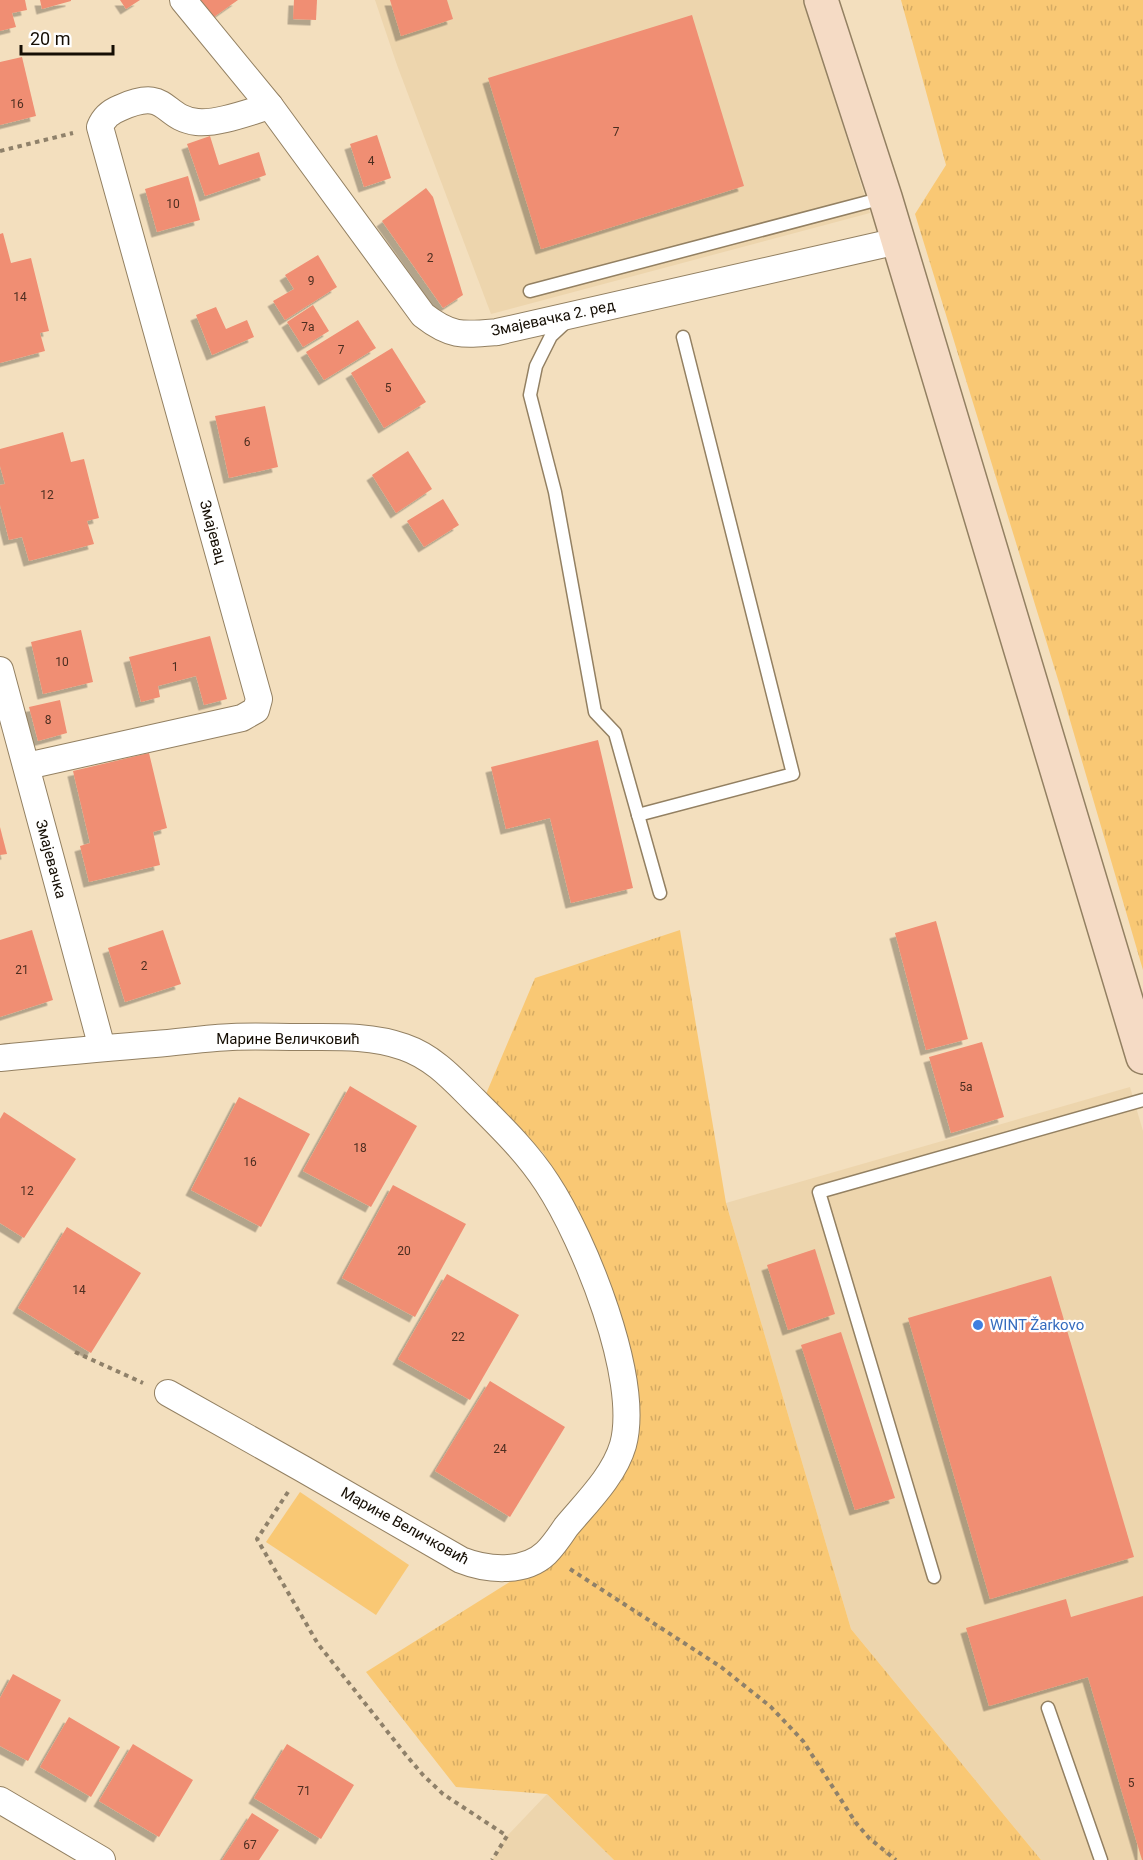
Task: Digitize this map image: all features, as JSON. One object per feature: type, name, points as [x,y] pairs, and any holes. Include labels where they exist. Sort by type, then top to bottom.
[{"type":"main road","points":[[821,0],[885,197],[1143,1057]]},
{"type":"street","name":"Змајевачка 2. ред","points":[[183,0],[270,106],[423,315],[441,329],[466,334],[496,332],[898,241]]},
{"type":"street","points":[[100,126],[103,118],[114,110],[145,100],[154,100],[179,116],[197,122],[210,122],[270,106]]},
{"type":"street","name":"Змајевац","points":[[27,766],[242,718],[256,710],[259,699],[100,126]]},
{"type":"street","name":"Змајевачка","points":[[0,670],[8,734],[27,766],[102,1048]]},
{"type":"street","name":"Марине Величковић","points":[[0,1058],[232,1037],[379,1040],[426,1056],[446,1072],[526,1153],[547,1182],[564,1212],[590,1265],[613,1335],[621,1370],[626,1412],[622,1447],[611,1469],[545,1554],[513,1567],[493,1568],[461,1560],[168,1393]]},
{"type":"street","points":[[0,1800],[102,1860]]},
{"type":"lane","points":[[530,291],[885,197]]},
{"type":"lane","points":[[576,313],[551,336],[536,366],[530,395],[555,492],[595,712],[615,733],[660,893]]},
{"type":"lane","points":[[638,815],[793,774],[682,337]]},
{"type":"lane","points":[[934,1577],[819,1192],[1143,1100]]},
{"type":"lane","points":[[1048,1708],[1101,1860]]},
{"type":"path","points":[[0,151],[100,126]]},
{"type":"path","points":[[75,1352],[168,1393]]},
{"type":"path","points":[[303,1469],[257,1539],[318,1644],[423,1776],[443,1794],[507,1836],[492,1860]]},
{"type":"path","points":[[545,1554],[721,1667],[771,1707],[803,1740],[868,1838],[896,1860]]},
{"type":"shaded area","points":[[375,0],[804,0],[870,213],[491,314],[397,65]]},
{"type":"shaded area","points":[[1130,1087],[1143,1131],[1143,1860],[1041,1860],[851,1629],[726,1203]]},
{"type":"shaded area","points":[[547,1794],[614,1860],[492,1860],[507,1836]]},
{"type":"green space","points":[[901,0],[1143,0],[1143,970],[1060,686],[915,214],[946,165]]},
{"type":"green space","points":[[680,930],[726,1203],[851,1629],[1041,1860],[614,1860],[547,1794],[456,1787],[366,1672],[564,1548],[632,1449],[634,1372],[601,1260],[544,1154],[486,1094],[535,978]]},
{"type":"green space","points":[[300,1492],[409,1565],[376,1615],[266,1542]]},
{"type":"building","points":[[0,0],[25,0],[27,10],[12,13],[16,27],[0,31]]},
{"type":"building","points":[[40,0],[71,0],[71,1],[42,9]]},
{"type":"building","points":[[120,0],[140,0],[126,9]]},
{"type":"building","points":[[198,0],[238,0],[211,19]]},
{"type":"building","points":[[294,0],[317,0],[316,20],[293,19]]},
{"type":"building","points":[[390,0],[447,0],[453,19],[401,36]]},
{"type":"building","points":[[692,15],[744,186],[541,249],[488,78]]},
{"type":"building","points":[[22,57],[36,116],[0,125],[0,62]]},
{"type":"building","points":[[377,135],[391,178],[364,187],[350,144]]},
{"type":"building","points":[[210,136],[219,165],[259,152],[266,175],[205,196],[187,144]]},
{"type":"building","points":[[188,176],[200,220],[157,232],[145,189]]},
{"type":"building","points":[[426,188],[433,197],[463,295],[443,308],[382,221]]},
{"type":"building","points":[[3,233],[11,263],[31,258],[49,331],[40,333],[45,351],[0,363],[0,234]]},
{"type":"building","points":[[318,255],[337,287],[285,320],[273,301],[294,289],[285,275]]},
{"type":"building","points":[[313,305],[329,331],[303,347],[287,322]]},
{"type":"building","points":[[216,307],[226,329],[247,320],[254,337],[212,355],[196,315]]},
{"type":"building","points":[[358,320],[376,348],[324,380],[306,352]]},
{"type":"building","points":[[392,348],[426,402],[384,428],[351,373]]},
{"type":"building","points":[[265,406],[278,467],[229,478],[215,416]]},
{"type":"building","points":[[63,432],[71,462],[84,459],[99,518],[87,521],[94,544],[29,561],[22,537],[9,540],[0,505],[0,485],[5,484],[0,466],[0,449]]},
{"type":"building","points":[[408,451],[432,489],[396,513],[372,475]]},
{"type":"building","points":[[443,499],[459,525],[424,547],[407,521]]},
{"type":"building","points":[[81,630],[93,682],[43,694],[31,642]]},
{"type":"building","points":[[210,636],[227,699],[204,705],[196,676],[158,686],[160,697],[141,702],[129,657]]},
{"type":"building","points":[[60,700],[67,733],[38,741],[29,707]]},
{"type":"building","points":[[598,740],[633,888],[571,903],[550,818],[506,829],[491,767]]},
{"type":"building","points":[[149,753],[167,828],[153,832],[160,865],[89,882],[80,846],[90,843],[73,771]]},
{"type":"building","points":[[0,827],[7,854],[0,855]]},
{"type":"building","points":[[936,921],[968,1039],[926,1050],[895,933]]},
{"type":"building","points":[[32,930],[53,1000],[0,1017],[0,940]]},
{"type":"building","points":[[163,930],[181,984],[125,1002],[108,948]]},
{"type":"building","points":[[982,1042],[1004,1117],[951,1133],[929,1057]]},
{"type":"building","points":[[350,1086],[417,1126],[371,1207],[303,1171]]},
{"type":"building","points":[[239,1097],[310,1134],[261,1227],[191,1190]]},
{"type":"building","points":[[4,1112],[76,1159],[24,1238],[0,1223],[0,1119]]},
{"type":"building","points":[[393,1185],[466,1224],[415,1317],[342,1278]]},
{"type":"building","points":[[67,1227],[141,1273],[91,1353],[18,1308]]},
{"type":"building","points":[[815,1249],[835,1314],[788,1330],[767,1265]]},
{"type":"building","points":[[447,1274],[519,1315],[470,1400],[398,1359]]},
{"type":"building","points":[[1051,1276],[1134,1557],[990,1599],[908,1318]]},
{"type":"building","points":[[841,1332],[895,1498],[855,1510],[801,1345]]},
{"type":"building","points":[[490,1381],[565,1427],[510,1517],[435,1471]]},
{"type":"building","points":[[1143,1596],[1142,1860],[1088,1677],[989,1706],[966,1628],[1066,1599],[1071,1617]]},
{"type":"building","points":[[13,1674],[61,1700],[28,1761],[0,1746],[0,1698]]},
{"type":"building","points":[[69,1717],[120,1747],[91,1797],[40,1767]]},
{"type":"building","points":[[133,1744],[193,1780],[159,1837],[99,1801]]},
{"type":"building","points":[[287,1744],[354,1785],[321,1839],[254,1798]]},
{"type":"building","points":[[252,1813],[279,1830],[259,1860],[222,1860]]},
{"type":"place","name":"WINT Žarkovo","points":[[978,1325]]}]
